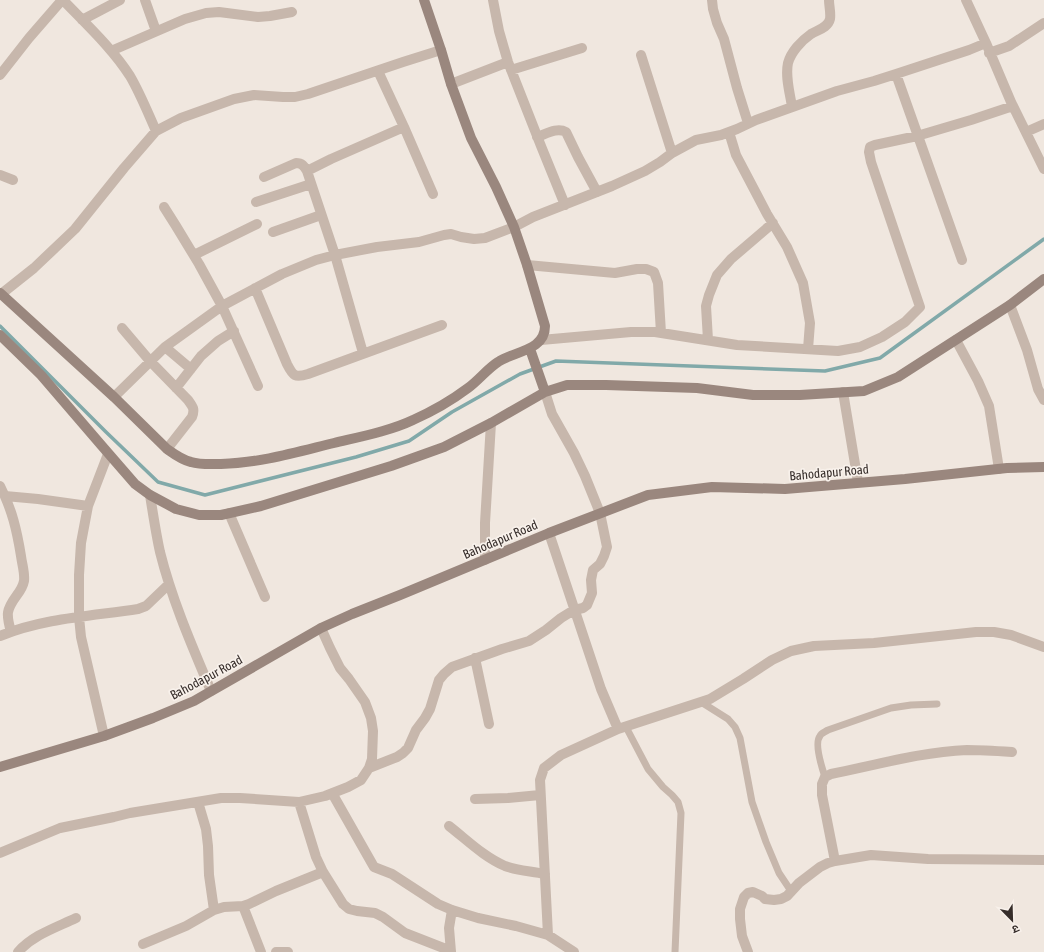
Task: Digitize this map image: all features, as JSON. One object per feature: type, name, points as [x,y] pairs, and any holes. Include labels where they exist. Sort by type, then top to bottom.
[{"type":"street","points":[[0,75],[29,38],[63,0],[111,51],[129,75],[156,131]]},
{"type":"street","points":[[82,20],[120,0]]},
{"type":"street","points":[[144,0],[156,31]]},
{"type":"street","points":[[424,0],[441,50],[451,84],[471,138],[514,227],[527,265],[545,326],[545,332],[532,353],[502,359],[469,387],[438,407],[412,421],[387,430],[264,460],[231,464],[209,464],[191,462],[177,456],[167,449],[114,397],[1,294],[34,268],[75,229],[156,131],[181,118],[234,99],[254,95],[295,97],[308,94],[441,50]]},
{"type":"street","points":[[493,0],[499,31],[509,66],[565,204]]},
{"type":"street","points":[[712,0],[717,23],[724,39],[748,124]]},
{"type":"street","points":[[792,107],[787,75],[788,63],[794,51],[812,34],[827,24],[830,19],[829,0]]},
{"type":"street","points":[[966,0],[1013,106],[1044,169]]},
{"type":"street","points":[[111,51],[185,19],[206,13],[219,12],[258,17],[292,12]]},
{"type":"street","points":[[114,397],[165,347],[222,306],[282,274],[316,260],[377,247],[419,242],[451,234],[474,239],[485,238],[645,171],[660,162],[672,152],[696,140],[729,132],[769,115],[837,91],[896,74],[969,50],[1009,46],[1044,23]]},
{"type":"street","points":[[451,84],[509,66],[582,48]]},
{"type":"street","points":[[641,55],[672,152]]},
{"type":"street","points":[[378,71],[433,194]]},
{"type":"street","points":[[896,74],[962,260]]},
{"type":"street","points":[[541,340],[631,332],[661,333],[736,345],[838,351],[860,347],[882,337],[905,322],[920,307],[871,162],[869,152],[870,147],[918,136],[1013,106]]},
{"type":"street","points":[[1026,132],[1044,124]]},
{"type":"street","points":[[307,171],[404,127]]},
{"type":"street","points":[[537,137],[555,130],[562,130],[566,132],[597,192]]},
{"type":"street","points":[[729,132],[736,155],[752,187],[787,246],[803,283],[810,323],[808,349]]},
{"type":"street","points":[[264,177],[296,163],[301,163],[307,171],[335,255],[363,354]]},
{"type":"street","points":[[0,175],[13,180]]},
{"type":"street","points":[[256,202],[311,184]]},
{"type":"street","points":[[164,207],[194,255],[222,306],[258,386]]},
{"type":"street","points":[[273,232],[321,215]]},
{"type":"street","points":[[708,340],[706,306],[717,275],[731,259],[773,223]]},
{"type":"street","points":[[194,255],[256,224]]},
{"type":"street","points":[[527,265],[615,272],[646,269],[654,272],[658,283],[661,333]]},
{"type":"street","points":[[0,335],[41,374],[135,484],[150,495],[176,509],[200,515],[221,515],[261,506],[391,466],[444,447],[546,392],[567,385],[697,388],[753,395],[800,395],[864,391],[898,377],[1010,305],[1044,280]]},
{"type":"street","points":[[255,288],[291,373],[295,376],[301,376],[442,325]]},
{"type":"street","points":[[1010,305],[1027,350],[1038,389],[1044,400]]},
{"type":"street","points":[[122,328],[193,408],[194,412],[192,417],[167,449]]},
{"type":"street","points":[[176,388],[201,356],[218,341],[234,331]]},
{"type":"street","points":[[956,340],[989,406],[999,469]]},
{"type":"street","points":[[165,347],[191,369]]},
{"type":"street","points":[[369,768],[397,757],[408,748],[416,730],[430,709],[439,680],[452,667],[529,641],[574,610],[583,608],[587,604],[592,594],[591,580],[593,570],[600,564],[608,547],[600,514],[574,453],[552,414],[532,353]]},
{"type":"street","points":[[843,392],[858,482]]},
{"type":"street","points":[[485,560],[485,523],[491,423]]},
{"type":"street","points":[[104,736],[81,637],[79,617],[79,575],[81,543],[88,506],[108,454]]},
{"type":"street","name":"Bahodapur Road","points":[[0,767],[104,736],[160,716],[194,701],[322,628],[352,614],[400,596],[549,532],[648,496],[712,487],[785,488],[905,479],[999,469],[1044,467]]},
{"type":"street","points":[[0,486],[11,511],[18,538],[24,582],[9,608],[7,618],[11,632]]},
{"type":"street","points":[[150,495],[160,552],[169,584],[211,691]]},
{"type":"street","points":[[5,496],[88,506]]},
{"type":"street","points":[[229,513],[265,597]]},
{"type":"street","points":[[549,532],[601,689],[622,728]]},
{"type":"street","points":[[0,636],[28,627],[71,618],[138,609],[146,606],[169,584]]},
{"type":"street","points":[[0,853],[60,828],[104,820],[148,809],[221,798],[299,802],[332,793],[348,787],[360,780],[369,768],[372,759],[373,731],[371,718],[365,702],[340,668],[322,628]]},
{"type":"street","points":[[548,935],[540,780],[544,768],[561,754],[622,728],[710,699],[772,660],[792,651],[814,646],[874,643],[976,632],[994,632],[1011,635],[1044,647]]},
{"type":"street","points":[[475,658],[490,724]]},
{"type":"street","points":[[835,861],[822,795],[822,784],[825,777],[831,774],[919,756],[965,750],[1012,752]]},
{"type":"street","points":[[332,793],[374,867],[392,874],[438,904],[452,910],[548,935],[574,952]]},
{"type":"street","points":[[475,799],[540,795]]},
{"type":"street","points":[[198,802],[206,828],[209,875],[214,910]]},
{"type":"street","points":[[299,802],[316,857],[323,872],[343,904],[349,909],[375,913],[405,933],[451,951],[449,928],[452,910]]},
{"type":"street","points":[[449,826],[483,853],[506,866],[545,874]]},
{"type":"street","points":[[748,952],[742,936],[740,920],[740,909],[744,897],[748,893],[753,892],[765,899],[780,899],[787,896],[799,883],[820,866],[828,863],[871,856],[928,859],[981,858],[1044,860]]},
{"type":"street","points":[[143,944],[186,926],[214,910],[224,907],[243,906],[249,904],[276,890],[323,872]]},
{"type":"street","points":[[243,906],[261,952]]},
{"type":"street","points":[[18,952],[29,941],[76,918]]},
{"type":"street","points":[[276,952],[288,952]]},
{"type":"lane","points":[[701,702],[728,719],[735,727],[740,738],[754,809],[779,873],[791,891]]},
{"type":"lane","points":[[825,777],[820,759],[818,741],[820,735],[828,730],[891,708],[911,705],[938,704]]},
{"type":"lane","points":[[622,728],[648,769],[678,802],[680,813],[675,952]]},
{"type":"waterway","points":[[0,326],[158,482],[205,495],[356,457],[409,441],[452,412],[520,374],[556,361],[825,371],[880,358],[1044,239]]}]
